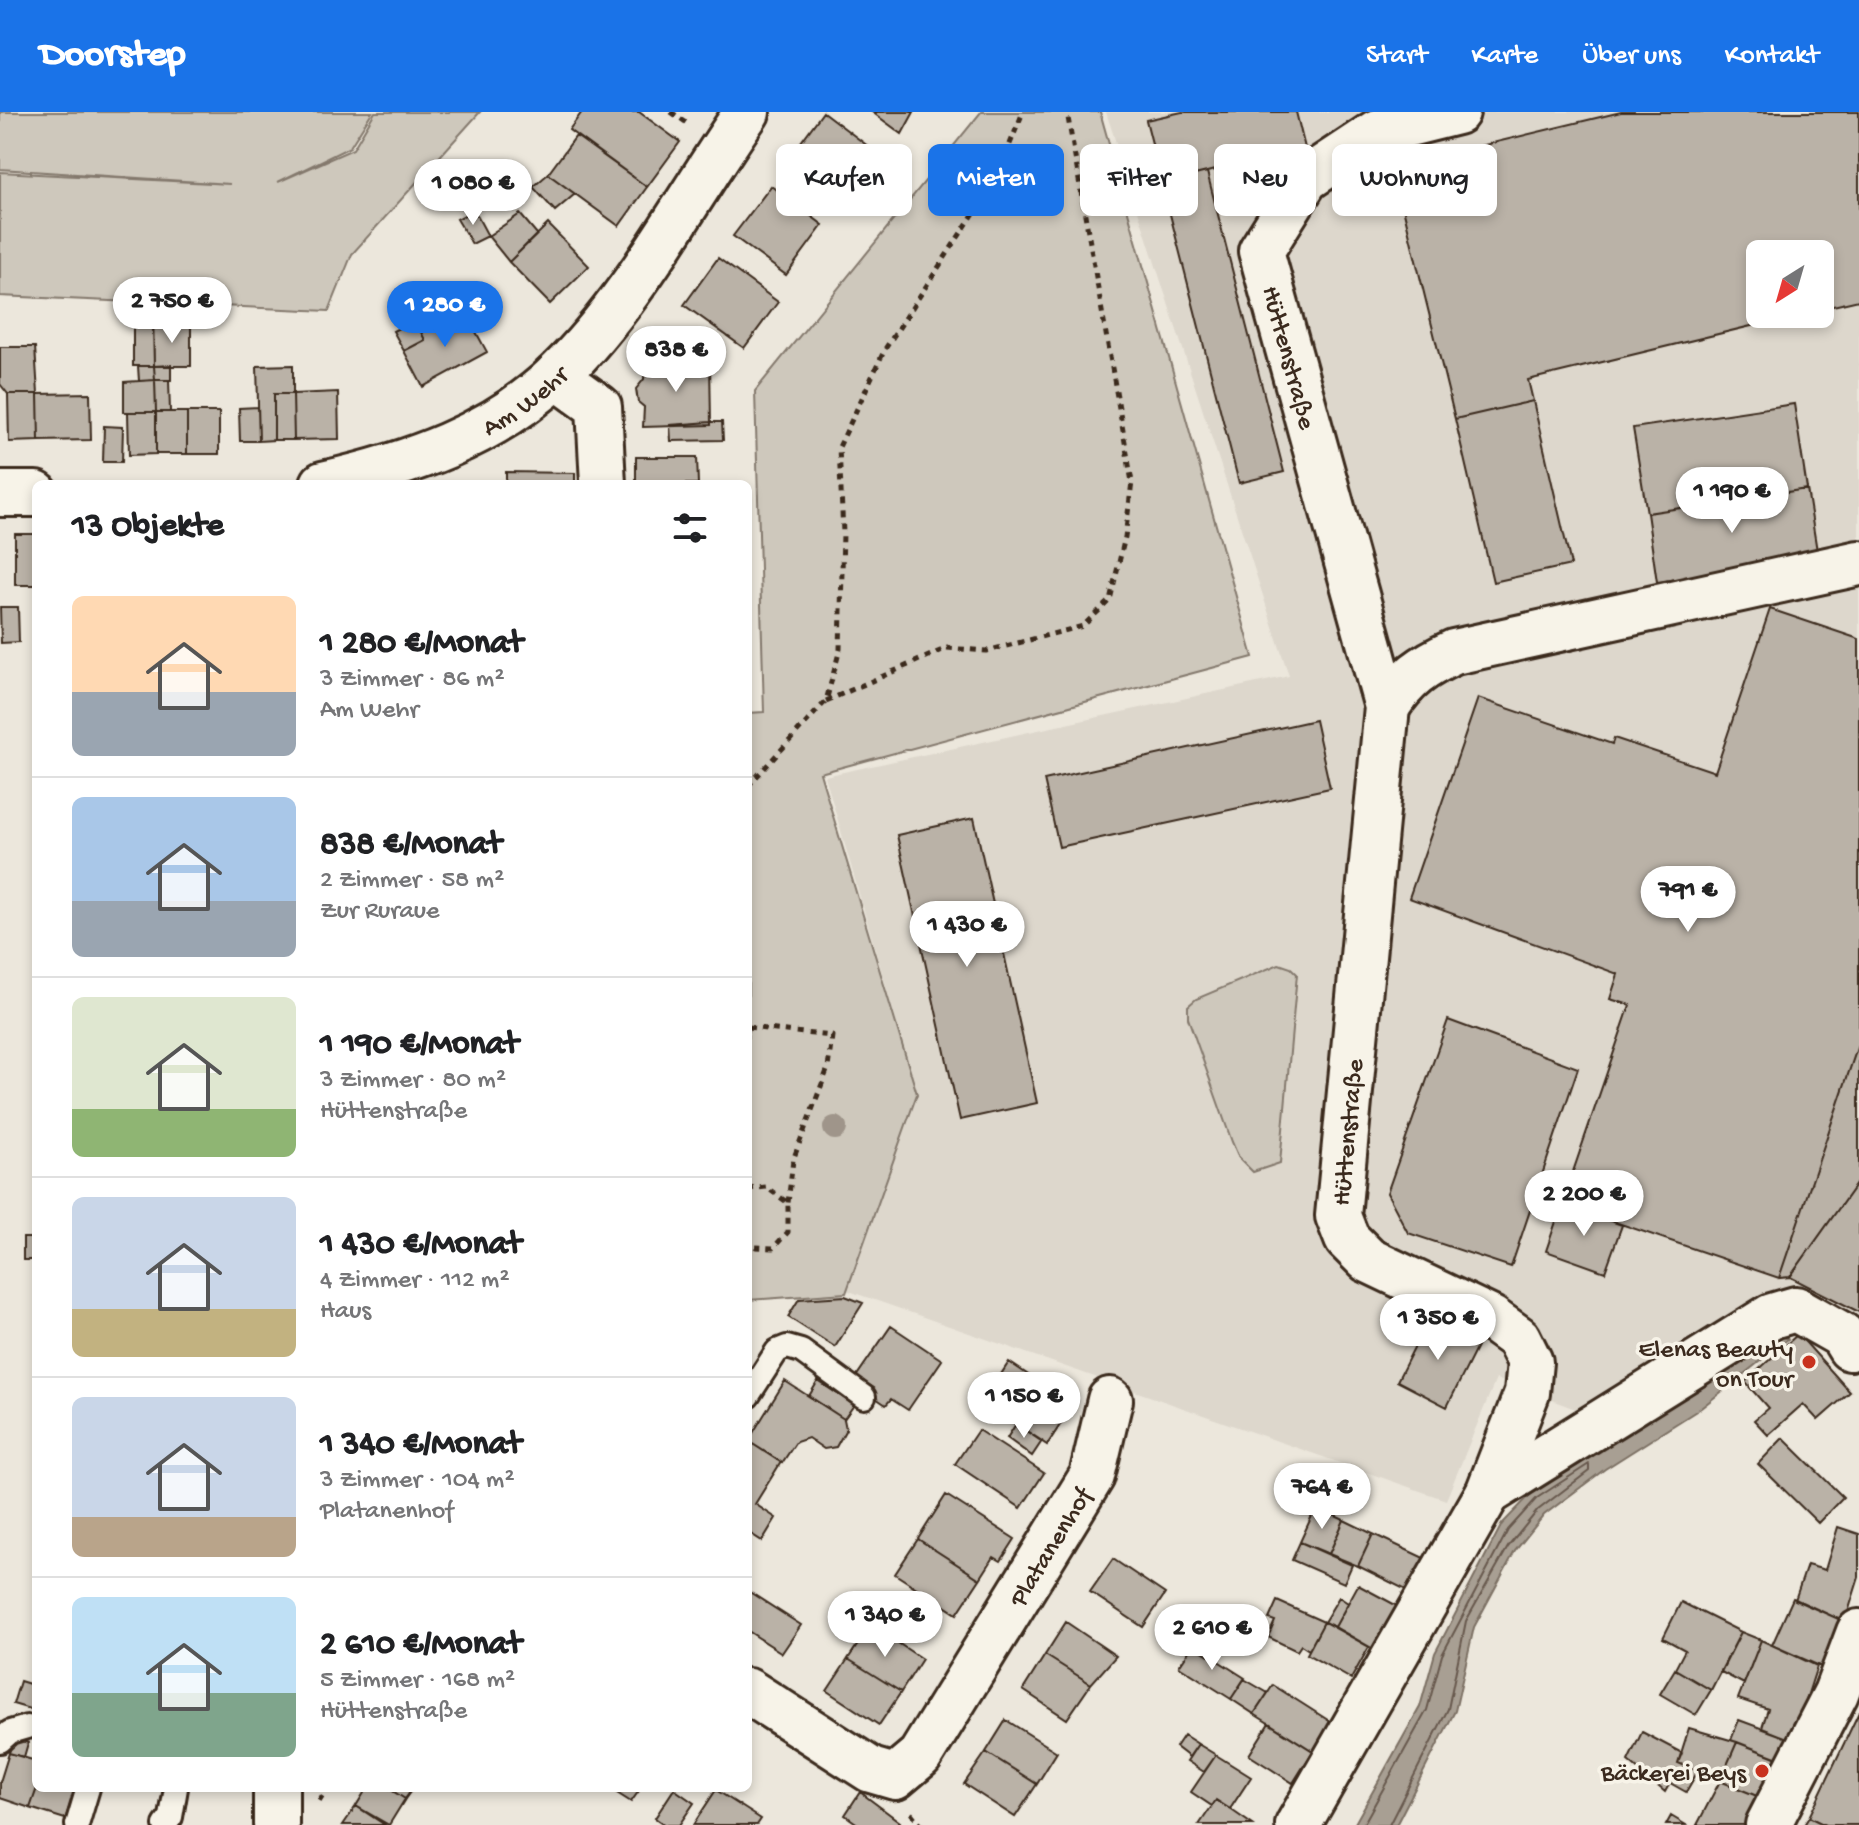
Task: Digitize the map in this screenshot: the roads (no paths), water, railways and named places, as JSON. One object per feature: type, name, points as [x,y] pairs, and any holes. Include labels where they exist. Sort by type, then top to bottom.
[{"type":"street","name":"Am Wehr","points":[[339,480],[407,463],[459,441],[502,416],[556,376],[633,284],[747,112]]},
{"type":"street","name":"Hüttenstraße","points":[[1298,1825],[1488,1493],[1527,1393],[1530,1362],[1518,1338],[1490,1318],[1368,1260],[1347,1239],[1338,1216],[1387,707],[1261,251],[1306,179],[1377,132],[1457,112]]},
{"type":"street","points":[[556,376],[599,407],[603,480]]},
{"type":"street","points":[[0,494],[32,494]]},
{"type":"street","points":[[1387,707],[1403,682],[1418,669],[1454,652],[1859,563]]},
{"type":"street","name":"Hüttenstraße","points":[[1488,1493],[1772,1316],[1796,1309],[1842,1335],[1855,1346]]},
{"type":"street","name":"Platanenhof","points":[[752,1694],[871,1770],[895,1777],[920,1756],[1092,1476],[1110,1400]]},
{"type":"street","points":[[1768,1825],[1836,1693],[1859,1632]]},
{"type":"street","points":[[276,1792],[276,1825]]},
{"type":"lane","points":[[752,1390],[777,1351],[787,1347],[801,1351],[864,1397]]},
{"type":"lane","points":[[0,1741],[10,1732],[27,1727]]},
{"type":"lane","points":[[77,1825],[87,1792]]},
{"type":"lane","points":[[165,1825],[171,1817],[175,1792]]},
{"type":"water","points":[[1780,1335],[1788,1339],[1701,1408],[1605,1469],[1544,1515],[1515,1551],[1474,1627],[1455,1711],[1396,1825],[1354,1825],[1420,1707],[1435,1653],[1502,1524],[1532,1493],[1573,1462]]},
{"type":"place","name":"Elenas Beauty on Tour","points":[[1809,1362]]},
{"type":"place","name":"Bäckerei Beys","points":[[1762,1771]]}]
